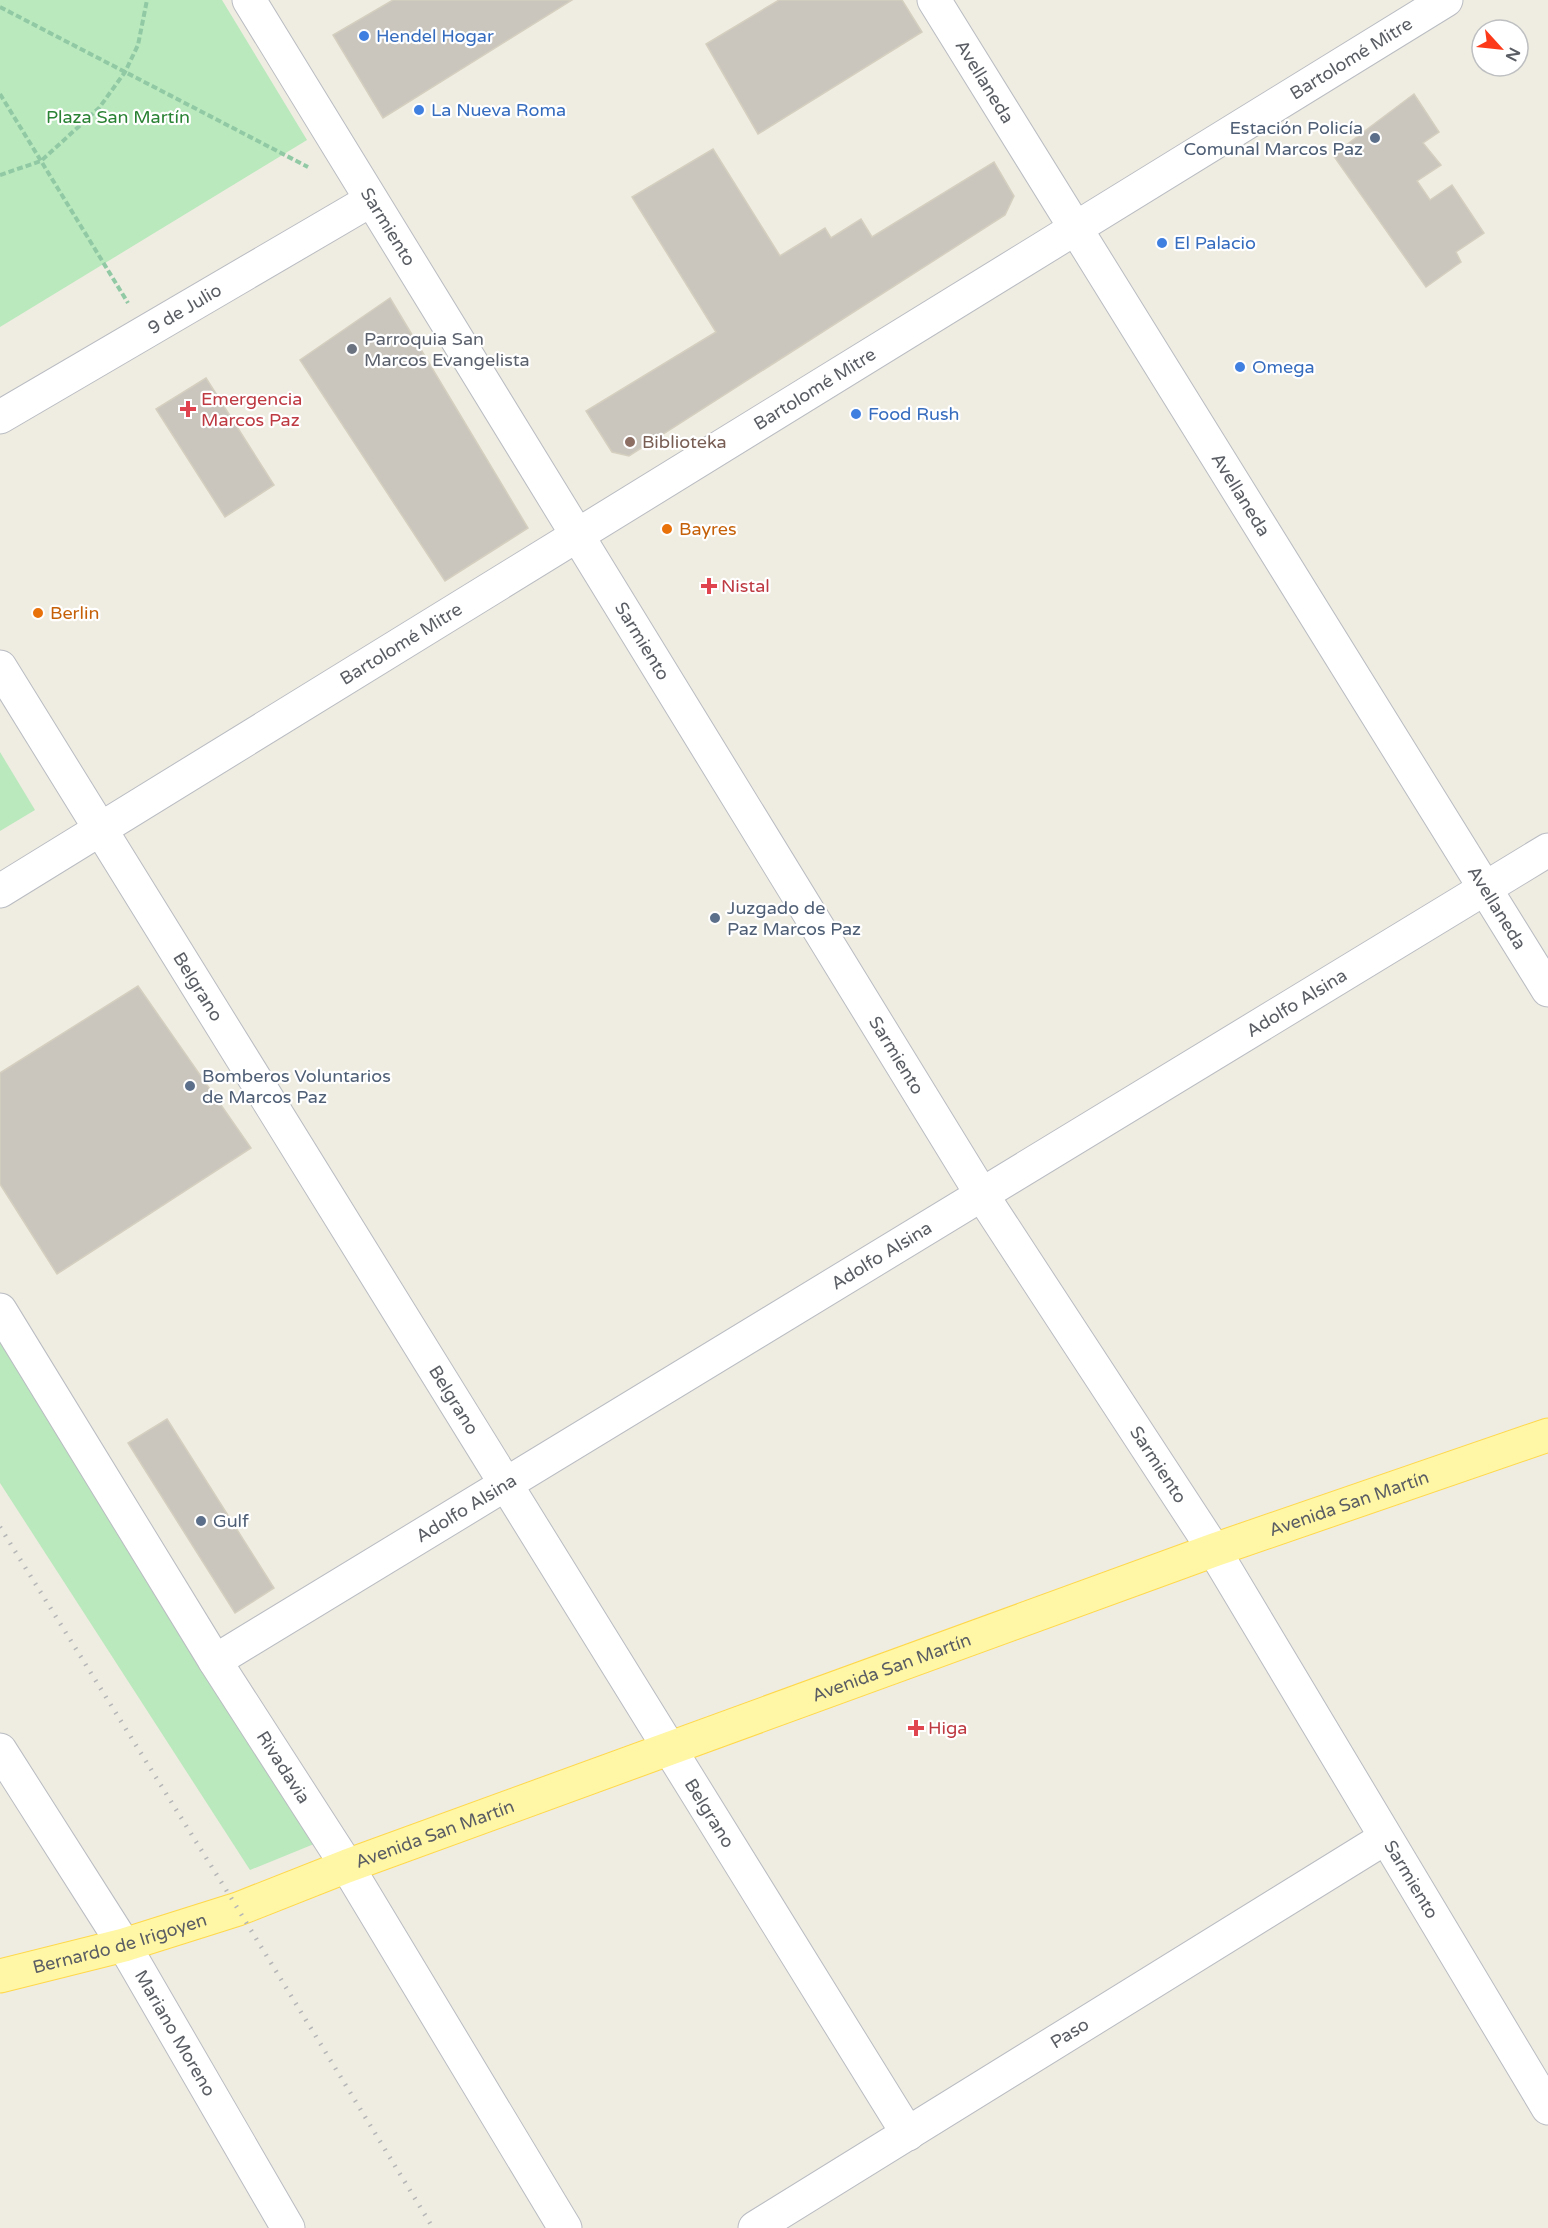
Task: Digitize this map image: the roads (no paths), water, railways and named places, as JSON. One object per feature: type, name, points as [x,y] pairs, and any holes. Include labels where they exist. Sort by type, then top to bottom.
[{"type":"main road","name":"Avenida San Martín","points":[[238,1908],[347,1866],[1214,1550],[1548,1436]]},
{"type":"main road","name":"Bernardo de Irigoyen","points":[[0,1976],[124,1945],[238,1908]]},
{"type":"street","name":"Sarmiento","points":[[249,0],[982,1195],[1214,1550],[1548,2108]]},
{"type":"street","name":"Avellaneda","points":[[933,0],[1077,228],[1548,990]]},
{"type":"street","name":"Bartolomé Mitre","points":[[0,891],[1446,0]]},
{"type":"street","name":"9 de Julio","points":[[0,417],[371,200]]},
{"type":"street","name":"Belgrano","points":[[0,667],[908,2134]]},
{"type":"street","name":"Adolfo Alsina","points":[[215,1661],[1548,850]]},
{"type":"street","name":"Rivadavia","points":[[0,1310],[215,1661],[347,1866],[564,2228]]},
{"type":"street","name":"Mariano Moreno","points":[[0,1750],[124,1945],[288,2228]]},
{"type":"street","name":"Paso","points":[[755,2228],[1385,1838]]},
{"type":"railway","points":[[0,1527],[433,2228]]},
{"type":"place","name":"Hendel Hogar","points":[[364,36]]},
{"type":"place","name":"La Nueva Roma","points":[[419,110]]},
{"type":"place","name":"Estación Policía Comunal Marcos Paz","points":[[1375,138]]},
{"type":"place","name":"El Palacio","points":[[1162,243]]},
{"type":"place","name":"Parroquia San Marcos Evangelista","points":[[352,349]]},
{"type":"place","name":"Omega","points":[[1240,367]]},
{"type":"place","name":"Emergencia Marcos Paz","points":[[188,409]]},
{"type":"place","name":"Food Rush","points":[[856,414]]},
{"type":"place","name":"Biblioteka","points":[[630,442]]},
{"type":"place","name":"Bayres","points":[[667,529]]},
{"type":"place","name":"Nistal","points":[[709,586]]},
{"type":"place","name":"Berlin","points":[[38,613]]},
{"type":"place","name":"Juzgado de Paz Marcos Paz","points":[[715,918]]},
{"type":"place","name":"Bomberos Voluntarios de Marcos Paz","points":[[190,1086]]},
{"type":"place","name":"Gulf","points":[[201,1521]]},
{"type":"place","name":"Higa","points":[[916,1728]]},
{"type":"park label","name":"Plaza San Martín","points":[[118,117]]}]
